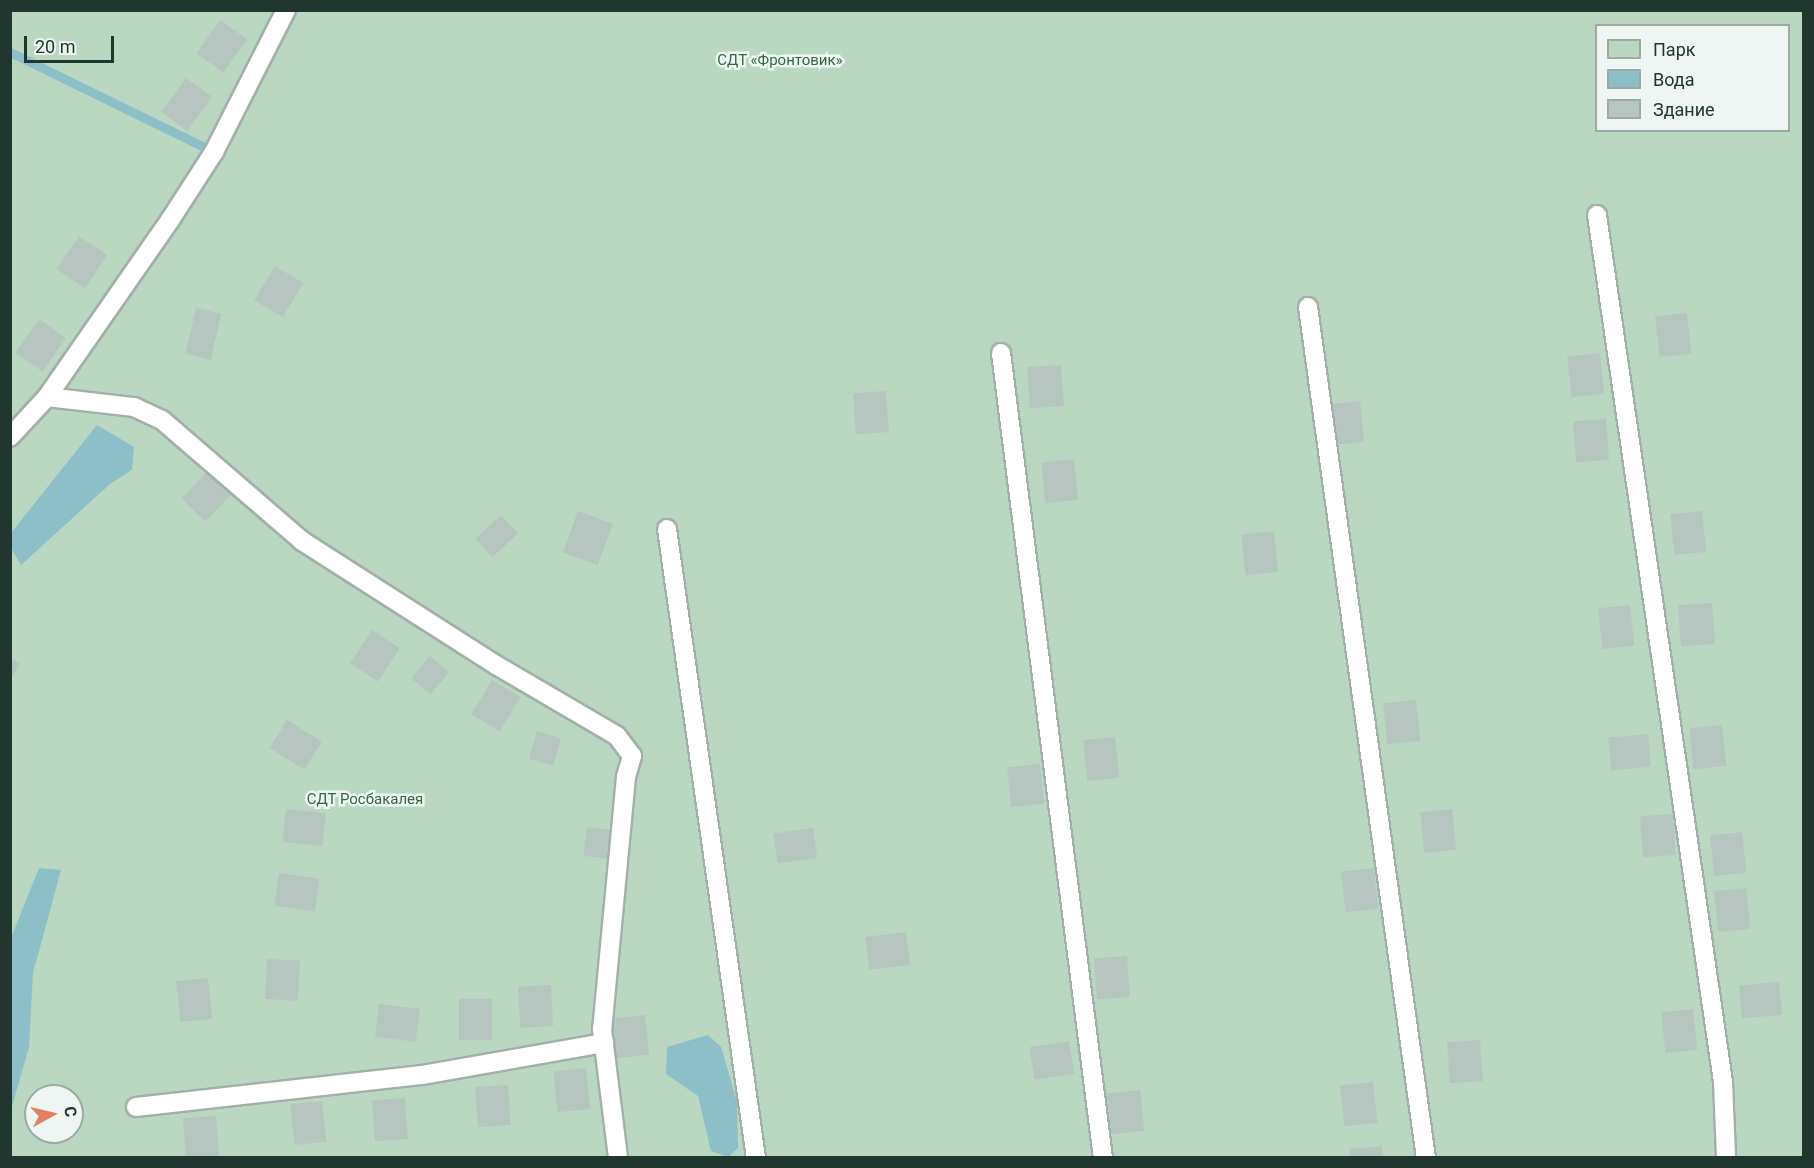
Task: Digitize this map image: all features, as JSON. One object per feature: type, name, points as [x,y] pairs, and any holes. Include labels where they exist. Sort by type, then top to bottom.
[{"type":"lane","points":[[10,437],[47,397],[214,152],[286,10]]},
{"type":"lane","points":[[1597,215],[1723,1082],[1726,1158]]},
{"type":"lane","points":[[1308,307],[1426,1158]]},
{"type":"lane","points":[[1001,353],[1103,1158]]},
{"type":"lane","points":[[47,397],[134,407],[162,420],[302,541],[496,665],[617,736],[632,756],[626,777],[604,1043],[618,1158]]},
{"type":"lane","points":[[666,529],[756,1158]]},
{"type":"lane","points":[[136,1107],[422,1075],[604,1043]]},
{"type":"green space","points":[[10,11],[1803,11],[1803,1157],[11,1157]]},
{"type":"water","points":[[97,425],[134,447],[132,470],[110,484],[21,565],[11,548],[11,533]]},
{"type":"water","points":[[39,868],[61,870],[33,973],[29,1047],[11,1110],[11,938]]},
{"type":"water","points":[[708,1035],[721,1047],[737,1102],[738,1148],[728,1157],[711,1151],[698,1096],[666,1074],[667,1047]]},
{"type":"building","points":[[220,20],[247,39],[224,73],[196,54]]},
{"type":"building","points":[[186,78],[212,97],[187,131],[161,112]]},
{"type":"building","points":[[79,236],[107,255],[85,288],[57,269]]},
{"type":"building","points":[[275,266],[303,283],[283,317],[254,300]]},
{"type":"building","points":[[196,308],[221,314],[211,360],[185,354]]},
{"type":"building","points":[[1687,313],[1691,354],[1659,357],[1655,316]]},
{"type":"building","points":[[39,319],[66,338],[43,372],[15,353]]},
{"type":"building","points":[[1600,353],[1604,394],[1571,397],[1567,356]]},
{"type":"building","points":[[1061,365],[1064,406],[1030,408],[1027,367]]},
{"type":"building","points":[[886,391],[889,432],[856,434],[853,393]]},
{"type":"building","points":[[1360,401],[1364,442],[1331,445],[1327,404]]},
{"type":"building","points":[[1606,419],[1609,460],[1576,462],[1573,421]]},
{"type":"building","points":[[1074,459],[1078,500],[1045,503],[1041,462]]},
{"type":"building","points":[[210,469],[234,492],[205,521],[182,498]]},
{"type":"building","points":[[578,511],[613,524],[598,565],[563,552]]},
{"type":"building","points":[[1702,511],[1706,552],[1674,555],[1670,514]]},
{"type":"building","points":[[501,515],[518,533],[492,557],[475,539]]},
{"type":"building","points":[[1274,531],[1278,572],[1245,575],[1241,534]]},
{"type":"building","points":[[1712,603],[1715,644],[1681,646],[1678,605]]},
{"type":"building","points":[[1630,605],[1634,646],[1602,649],[1598,608]]},
{"type":"building","points":[[372,630],[400,648],[378,682],[350,664]]},
{"type":"building","points":[[430,656],[449,672],[431,694],[411,678]]},
{"type":"building","points":[[10,658],[20,664],[10,680]]},
{"type":"building","points":[[492,680],[520,697],[500,731],[471,714]]},
{"type":"building","points":[[1416,700],[1420,741],[1387,744],[1383,703]]},
{"type":"building","points":[[287,720],[322,742],[304,770],[270,748]]},
{"type":"building","points":[[1722,725],[1726,766],[1693,769],[1689,728]]},
{"type":"building","points":[[537,731],[561,738],[553,766],[529,759]]},
{"type":"building","points":[[1648,734],[1651,767],[1611,770],[1608,737]]},
{"type":"building","points":[[1115,737],[1119,778],[1087,781],[1083,740]]},
{"type":"building","points":[[1040,764],[1044,804],[1011,807],[1007,767]]},
{"type":"building","points":[[286,809],[326,813],[322,846],[283,842]]},
{"type":"building","points":[[1452,809],[1456,850],[1424,853],[1420,812]]},
{"type":"building","points":[[1673,814],[1676,855],[1643,857],[1640,816]]},
{"type":"building","points":[[587,827],[612,830],[608,859],[583,856]]},
{"type":"building","points":[[813,828],[817,858],[778,863],[773,834]]},
{"type":"building","points":[[1742,832],[1746,873],[1714,876],[1710,835]]},
{"type":"building","points":[[1374,868],[1378,909],[1345,912],[1341,871]]},
{"type":"building","points":[[279,873],[320,879],[315,911],[274,906]]},
{"type":"building","points":[[1746,888],[1750,929],[1718,932],[1714,891]]},
{"type":"building","points":[[906,932],[910,965],[869,970],[865,937]]},
{"type":"building","points":[[1127,956],[1130,997],[1097,999],[1094,958]]},
{"type":"building","points":[[267,959],[300,961],[298,1001],[265,999]]},
{"type":"building","points":[[208,978],[212,1019],[180,1022],[176,981]]},
{"type":"building","points":[[1779,982],[1782,1015],[1742,1018],[1739,985]]},
{"type":"building","points":[[551,985],[553,1026],[520,1028],[518,987]]},
{"type":"building","points":[[459,999],[492,999],[492,1040],[459,1040]]},
{"type":"building","points":[[379,1004],[420,1009],[416,1042],[375,1037]]},
{"type":"building","points":[[1693,1009],[1697,1050],[1665,1053],[1661,1012]]},
{"type":"building","points":[[645,1015],[649,1055],[616,1058],[612,1018]]},
{"type":"building","points":[[1480,1040],[1483,1081],[1450,1083],[1447,1042]]},
{"type":"building","points":[[1069,1041],[1074,1074],[1035,1080],[1029,1047]]},
{"type":"building","points":[[586,1068],[590,1109],[557,1112],[553,1071]]},
{"type":"building","points":[[1373,1082],[1377,1123],[1344,1126],[1340,1085]]},
{"type":"building","points":[[508,1085],[511,1125],[478,1127],[475,1087]]},
{"type":"building","points":[[1140,1090],[1144,1131],[1111,1134],[1107,1093]]},
{"type":"building","points":[[405,1098],[408,1139],[375,1141],[372,1100]]},
{"type":"building","points":[[322,1101],[326,1142],[294,1145],[290,1104]]},
{"type":"building","points":[[216,1116],[219,1158],[186,1158],[183,1118]]},
{"type":"building","points":[[1382,1146],[1383,1158],[1350,1158],[1349,1149]]},
{"type":"waterway","points":[[10,52],[214,152]]},
{"type":"park label","name":"СДТ «Фронтовик»","points":[[780,61]]},
{"type":"park label","name":"СДТ Росбакалея","points":[[365,800]]}]
